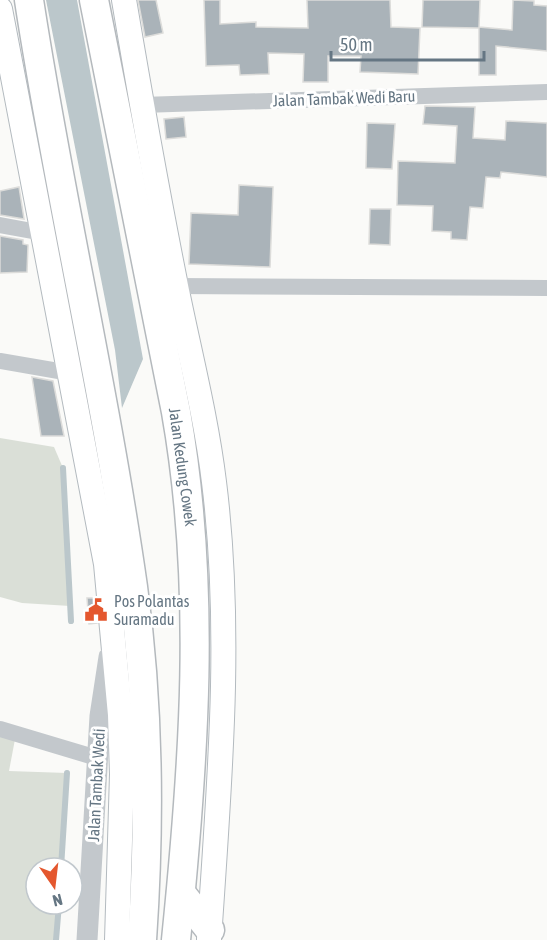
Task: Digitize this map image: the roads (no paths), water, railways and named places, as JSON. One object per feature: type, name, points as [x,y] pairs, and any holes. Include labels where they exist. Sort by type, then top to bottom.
[{"type":"highway","name":"Jalan Kedung Cowek","points":[[94,0],[176,412],[193,544],[196,687],[192,780],[176,940]]},
{"type":"highway","points":[[30,8],[100,389],[90,435],[133,589],[147,778],[142,940]]},
{"type":"highway","points":[[181,893],[209,935]]},
{"type":"main road","name":"Jalan Kedung Cowek","points":[[124,0],[176,286],[203,408],[214,484],[221,597],[221,748],[209,935]]},
{"type":"main road","points":[[1,16],[70,373],[90,435],[113,631],[122,774],[117,940]]},
{"type":"street","points":[[1,16],[30,8]]},
{"type":"street","name":"Jalan Tambak Wedi Baru","points":[[142,105],[547,92]]},
{"type":"street","points":[[0,225],[43,233]]},
{"type":"street","points":[[176,286],[547,288]]},
{"type":"street","points":[[0,361],[70,373]]},
{"type":"street","name":"Jalan Tambak Wedi","points":[[87,940],[100,716],[113,631]]},
{"type":"street","points":[[0,729],[97,758]]},
{"type":"waterway","points":[[63,468],[71,621]]},
{"type":"waterway","points":[[62,856],[67,773]]},
{"type":"waterway","points":[[56,940],[58,916]]},
{"type":"place","name":"Pos Polantas Suramadu","points":[[96,610]]}]
